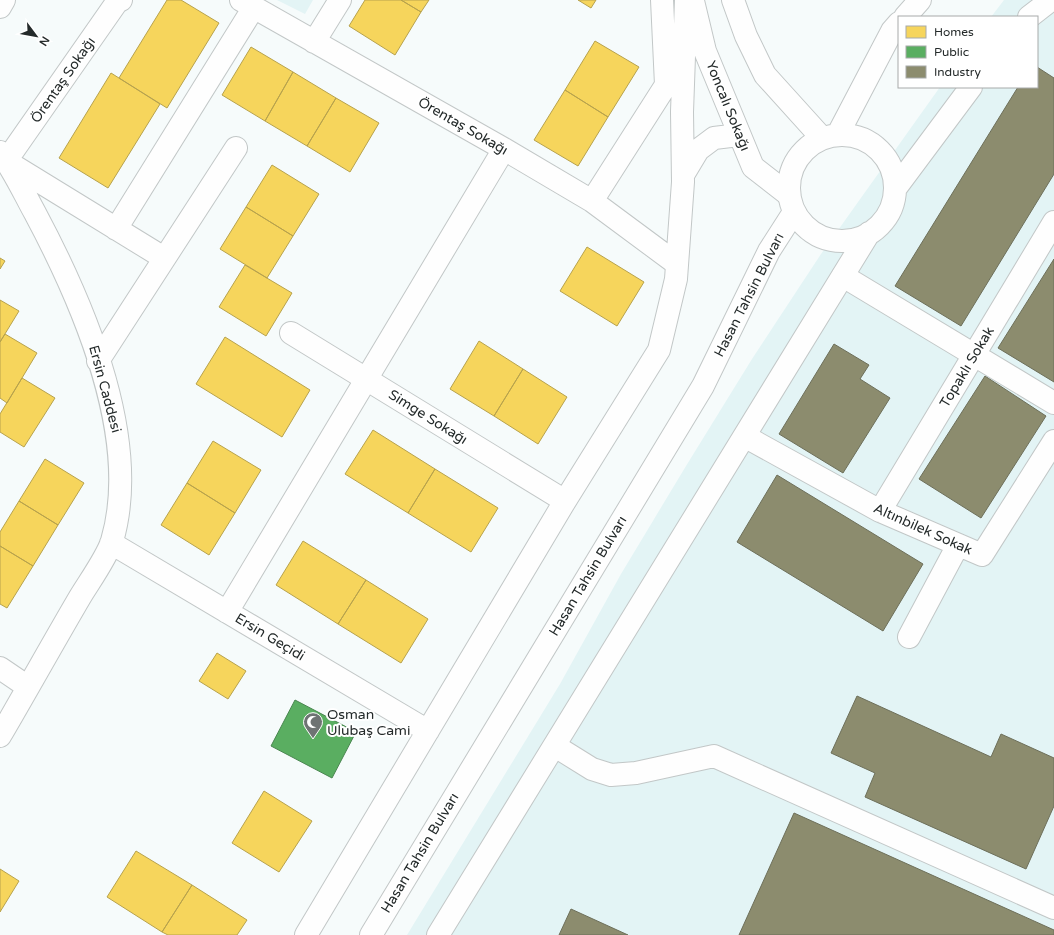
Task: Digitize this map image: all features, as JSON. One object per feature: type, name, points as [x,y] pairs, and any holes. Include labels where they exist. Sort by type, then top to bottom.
[{"type":"street","points":[[0,7],[4,0]]},
{"type":"street","name":"Örentaş Sokağı","points":[[3,156],[117,2],[121,0]]},
{"type":"street","points":[[314,42],[340,0]]},
{"type":"street","points":[[592,201],[666,85],[662,0]]},
{"type":"street","points":[[306,935],[565,501],[660,350],[676,280],[683,175],[682,112],[686,0]]},
{"type":"street","name":"Yoncalı Sokağı","points":[[693,0],[706,51],[753,167],[791,203]]},
{"type":"street","points":[[733,0],[746,36],[765,75],[830,136]]},
{"type":"street","points":[[906,16],[920,0]]},
{"type":"street","points":[[1030,16],[1051,0]]},
{"type":"street","points":[[116,229],[247,4]]},
{"type":"street","name":"Örentaş Sokağı","points":[[247,4],[504,149],[592,201],[677,264]]},
{"type":"street","points":[[830,136],[892,31],[898,24]]},
{"type":"street","points":[[895,189],[969,88]]},
{"type":"street","points":[[683,175],[698,150],[714,138],[740,135]]},
{"type":"street","points":[[438,935],[746,437],[869,233],[882,221],[891,206],[895,189],[892,171],[884,156],[872,144],[856,136],[830,136],[807,148],[795,161],[789,177],[791,203],[809,229],[819,236],[836,241],[853,239],[869,233]]},
{"type":"street","points":[[98,361],[236,148]]},
{"type":"street","points":[[227,612],[504,149]]},
{"type":"street","points":[[3,156],[164,258]]},
{"type":"street","name":"Ersin Caddesi","points":[[0,736],[111,543],[120,492],[120,464],[113,410],[98,361],[72,289],[51,243],[3,156]]},
{"type":"street","name":"Hasan Tahsin Bulvarı","points":[[371,935],[703,386],[791,203]]},
{"type":"street","name":"Topaklı Sokak","points":[[880,511],[1054,222]]},
{"type":"street","points":[[843,276],[1054,403]]},
{"type":"street","name":"Simge Sokağı","points":[[291,333],[565,501]]},
{"type":"street","name":"Altınbilek Sokak","points":[[746,437],[880,511],[982,555],[1054,441]]},
{"type":"street","name":"Ersin Geçidi","points":[[111,543],[428,731]]},
{"type":"street","points":[[909,637],[958,545]]},
{"type":"street","points":[[0,668],[28,687]]},
{"type":"street","points":[[555,746],[592,769],[611,775],[636,773],[714,756],[1054,908]]},
{"type":"shaded area","points":[[277,0],[313,0],[305,14]]},
{"type":"shaded area","points":[[1004,0],[1054,0],[1054,935],[407,935],[560,684],[621,574],[752,359],[821,254],[939,88],[1038,88],[1038,16],[992,16]]},
{"type":"building: Homes","points":[[167,0],[181,0],[219,23],[167,108],[119,78]]},
{"type":"building: Homes","points":[[365,0],[401,0],[421,12],[395,55],[349,26]]},
{"type":"building: Homes","points":[[401,0],[429,0],[421,12]]},
{"type":"building: Homes","points":[[578,0],[596,0],[591,8]]},
{"type":"building: Homes","points":[[595,41],[639,67],[608,117],[565,90]]},
{"type":"building: Homes","points":[[251,47],[293,72],[265,121],[222,95]]},
{"type":"building: Homes","points":[[293,72],[336,98],[307,146],[265,121]]},
{"type":"building: Homes","points":[[111,73],[160,104],[108,188],[59,158]]},
{"type":"building: Homes","points":[[565,90],[608,117],[578,166],[534,140]]},
{"type":"building: Homes","points":[[336,98],[379,123],[350,172],[307,146]]},
{"type":"building: Homes","points":[[272,165],[319,194],[293,236],[246,207]]},
{"type":"building: Homes","points":[[246,207],[293,236],[267,278],[220,249]]},
{"type":"building: Homes","points":[[587,247],[644,282],[617,326],[560,291]]},
{"type":"building: Homes","points":[[0,258],[5,261],[0,269]]},
{"type":"building: Homes","points":[[245,265],[292,293],[266,336],[219,307]]},
{"type":"building: Homes","points":[[0,300],[19,311],[0,342]]},
{"type":"building: Homes","points":[[5,334],[37,353],[7,403],[0,398],[0,342]]},
{"type":"building: Homes","points":[[225,337],[310,390],[282,437],[196,384]]},
{"type":"building: Homes","points":[[479,341],[523,369],[494,416],[450,389]]},
{"type":"building: Homes","points":[[523,369],[567,397],[538,444],[494,416]]},
{"type":"building: Homes","points":[[22,378],[55,398],[24,447],[0,432],[0,414]]},
{"type":"building: Homes","points":[[373,430],[435,469],[408,513],[345,474]]},
{"type":"building: Homes","points":[[213,441],[261,470],[235,513],[187,483]]},
{"type":"building: Homes","points":[[45,459],[84,483],[58,525],[19,501]]},
{"type":"building: Homes","points":[[435,469],[498,508],[471,552],[408,513]]},
{"type":"building: Homes","points":[[187,483],[235,513],[209,555],[161,525]]},
{"type":"building: Homes","points":[[19,501],[58,525],[33,566],[0,546],[0,532]]},
{"type":"building: Homes","points":[[303,541],[366,580],[338,624],[276,585]]},
{"type":"building: Homes","points":[[0,546],[33,566],[7,608],[0,604]]},
{"type":"building: Homes","points":[[366,580],[428,619],[401,663],[338,624]]},
{"type":"building: Homes","points":[[217,653],[246,671],[228,699],[199,681]]},
{"type":"building: Homes","points":[[264,791],[312,821],[279,872],[232,843]]},
{"type":"building: Homes","points":[[136,851],[192,885],[162,932],[107,897]]},
{"type":"building: Homes","points":[[0,869],[19,881],[0,912]]},
{"type":"building: Homes","points":[[192,885],[247,920],[237,935],[168,935],[162,932]]},
{"type":"building: Public","name":"Osman Ulubaş Cami","points":[[295,700],[356,732],[332,778],[271,746]]},
{"type":"building: Industry","points":[[1038,68],[1054,78],[1054,174],[961,326],[895,286],[1017,88],[1038,88]]},
{"type":"building: Industry","points":[[1054,259],[1054,382],[998,348]]},
{"type":"building: Industry","points":[[834,344],[869,365],[860,379],[890,398],[843,473],[779,434]]},
{"type":"building: Industry","points":[[985,376],[1046,416],[981,518],[919,479]]},
{"type":"building: Industry","points":[[777,475],[923,564],[883,631],[737,542]]},
{"type":"building: Industry","points":[[857,696],[991,757],[1001,734],[1054,758],[1054,806],[1026,869],[865,797],[875,773],[831,753]]},
{"type":"building: Industry","points":[[794,813],[1054,930],[1054,935],[739,935]]},
{"type":"building: Industry","points":[[571,909],[628,935],[559,935]]},
{"type":"place","name":"Osman Ulubaş Cami","points":[[313,739]]}]
